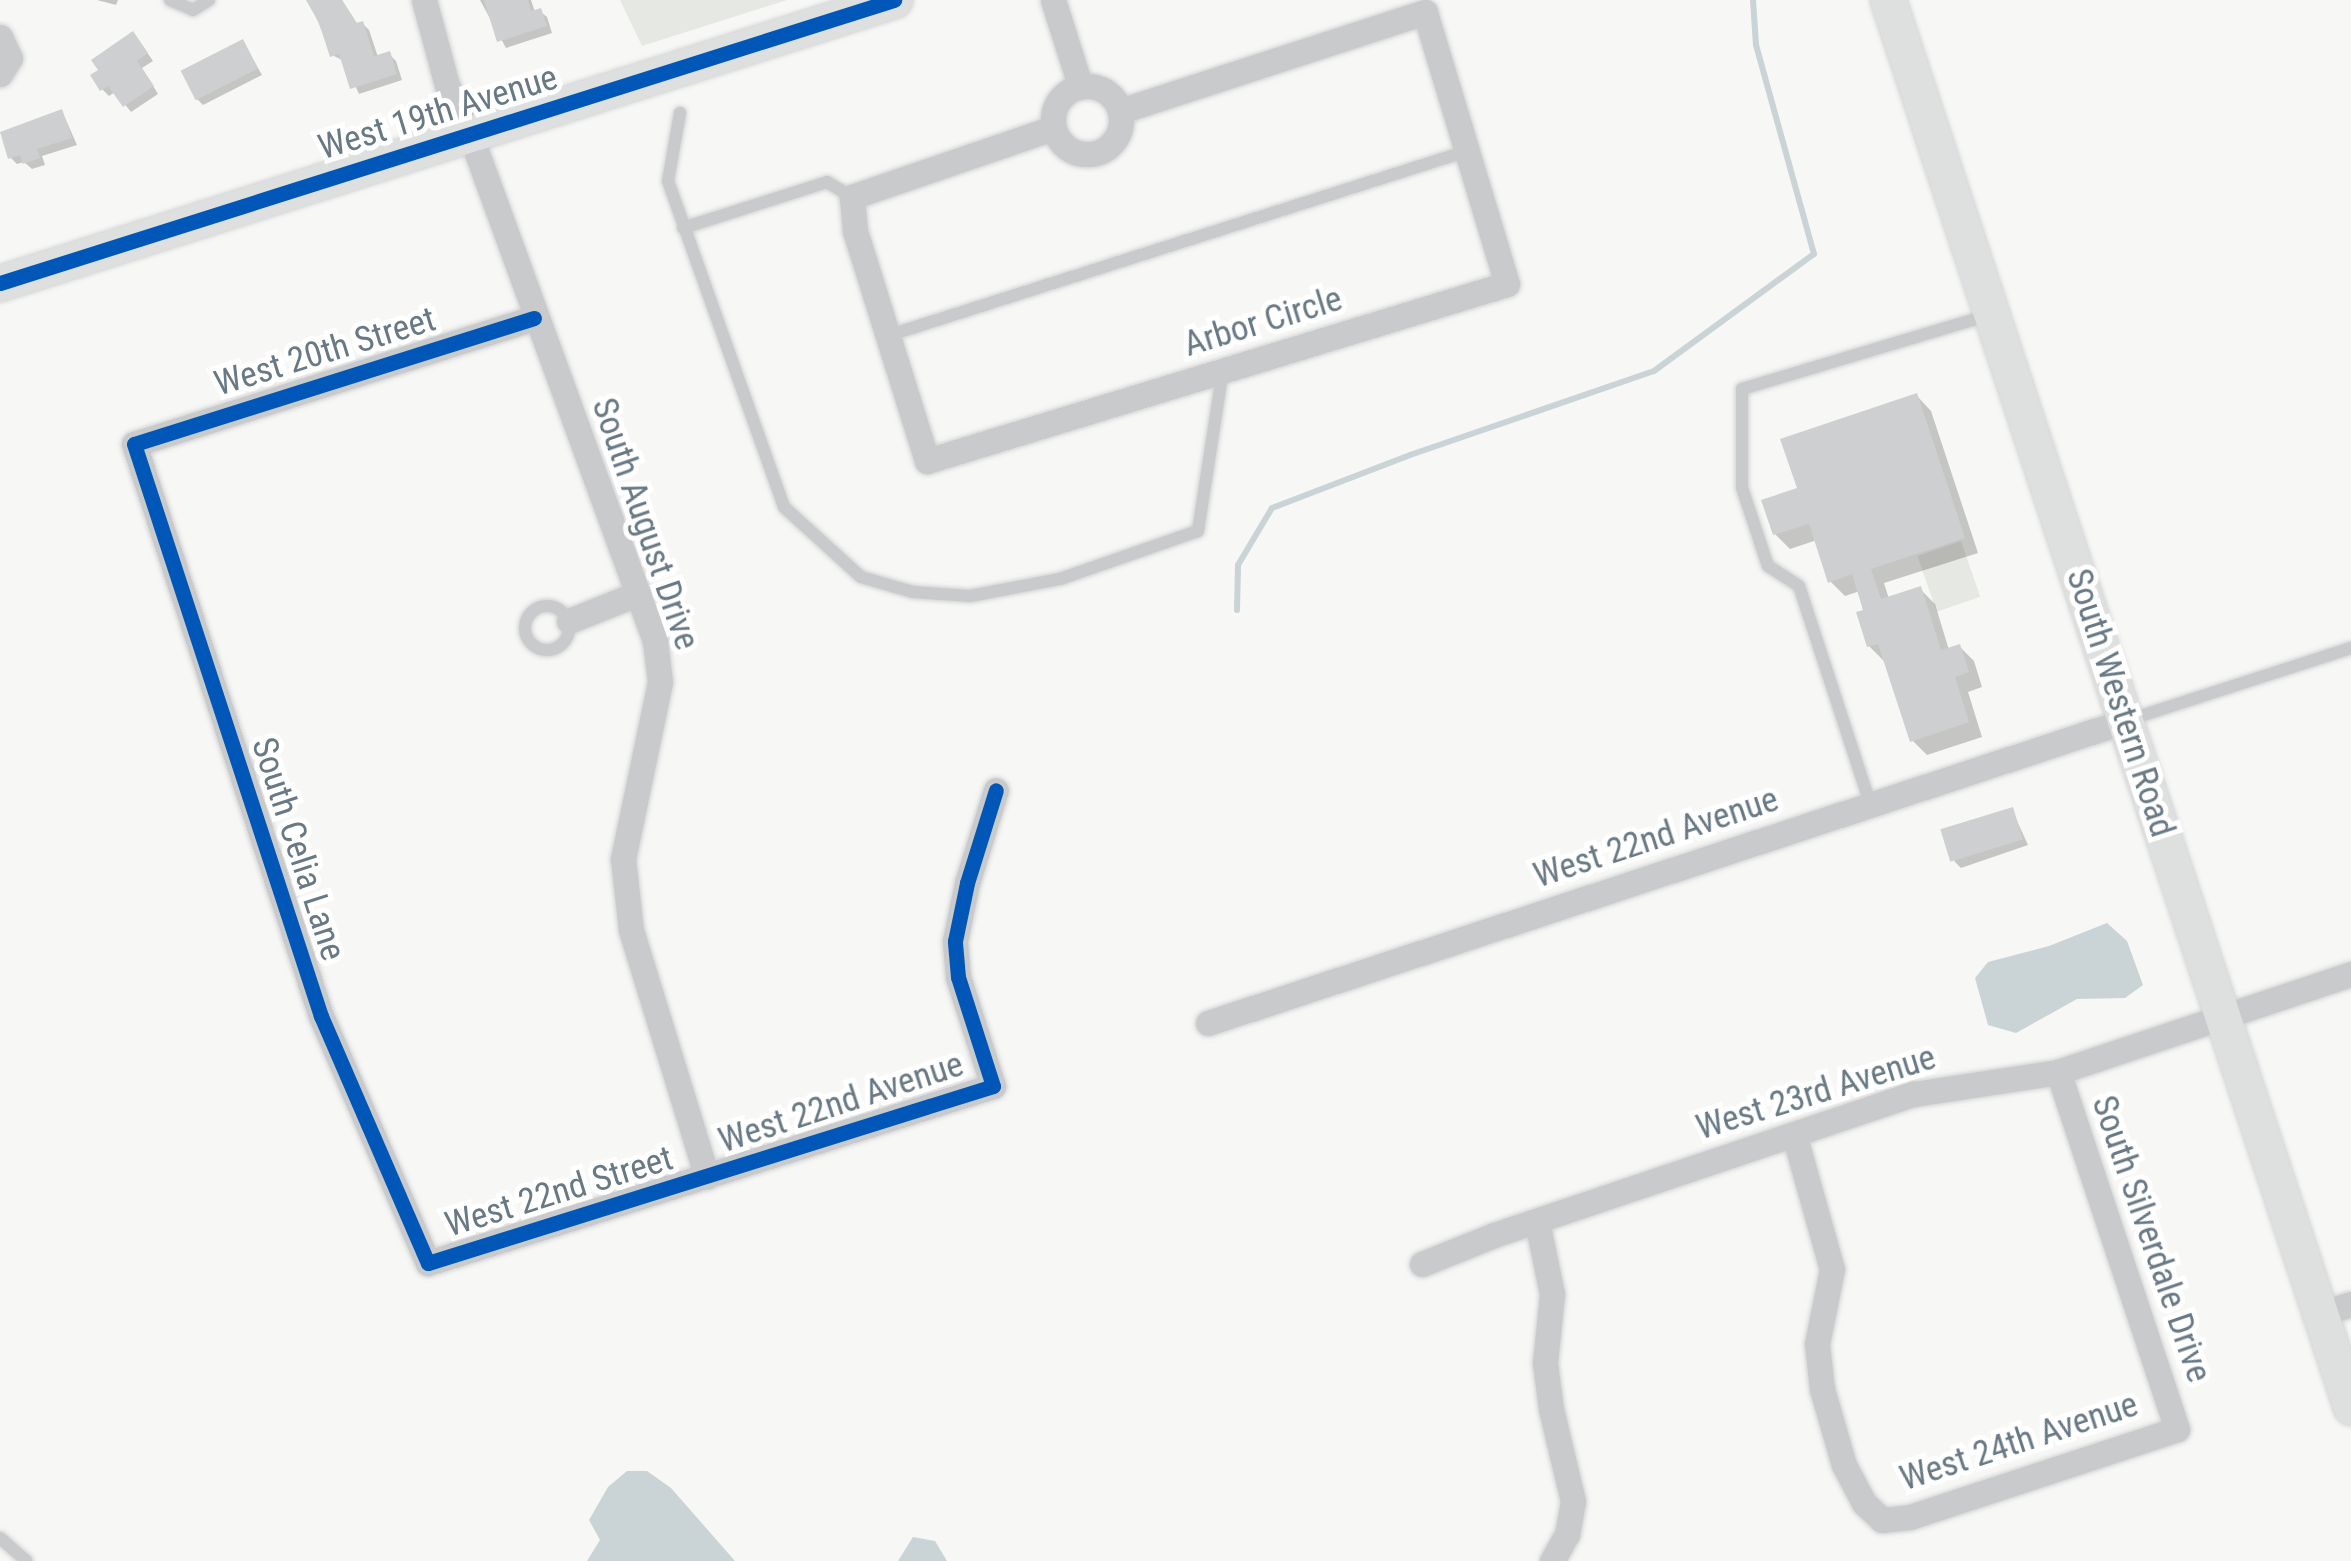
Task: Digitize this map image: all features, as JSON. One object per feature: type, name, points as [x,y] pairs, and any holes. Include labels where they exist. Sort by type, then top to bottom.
[{"type":"street","name":"South August Drive","points":[[424,0],[447,85],[470,134],[534,318],[656,640],[660,682],[623,859],[631,930],[707,1177]]},
{"type":"street","name":"West 19th Avenue","points":[[0,283],[894,0]]},
{"type":"street","points":[[1053,0],[1080,86]]},
{"type":"street","name":"South Western Road","points":[[1888,0],[2222,1016],[2336,1309],[2351,1407]]},
{"type":"street","name":"Arbor Circle","points":[[852,197],[855,231],[927,460],[1507,284],[1425,12],[1120,111]]},
{"type":"street","points":[[0,37],[10,58],[0,74]]},
{"type":"street","points":[[1080,86],[1110,93],[1120,111],[1114,142],[1095,153],[1074,152],[1053,128],[1055,106],[1070,89],[1080,86]]},
{"type":"street","points":[[852,197],[1053,128]]},
{"type":"street","name":"West 20th Street","points":[[134,444],[534,318]]},
{"type":"street","name":"South Celia Lane","points":[[134,444],[320,1016],[428,1263]]},
{"type":"street","points":[[569,621],[639,593]]},
{"type":"street","name":"West 22nd Avenue","points":[[1208,1023],[2125,721]]},
{"type":"street","name":"West 22nd Avenue","points":[[707,1177],[992,1086],[958,978],[956,941],[967,883],[996,790]]},
{"type":"street","name":"West 23rd Avenue","points":[[1422,1264],[1537,1220],[1914,1094],[2058,1072],[2351,974]]},
{"type":"street","name":"South Silverdale Drive","points":[[2058,1072],[2177,1429]]},
{"type":"street","name":"West 24th Avenue","points":[[1794,1134],[1832,1269],[1818,1344],[1822,1388],[1844,1465],[1864,1503],[1882,1520],[1910,1516],[2177,1429]]},
{"type":"street","name":"West 22nd Street","points":[[428,1263],[707,1177]]},
{"type":"street","points":[[1537,1220],[1552,1294],[1545,1363],[1573,1501],[1567,1534],[1552,1561]]},
{"type":"lane","points":[[170,0],[193,10],[208,0]]},
{"type":"lane","points":[[680,113],[668,182],[784,507],[860,577],[912,592],[970,596],[1060,579],[1198,531],[1223,370]]},
{"type":"lane","points":[[886,336],[1467,150]]},
{"type":"lane","points":[[683,228],[827,182],[852,197]]},
{"type":"lane","points":[[1870,804],[1799,586],[1768,566],[1742,488],[1742,389],[1992,315]]},
{"type":"lane","points":[[2125,721],[2351,648]]},
{"type":"lane","points":[[0,1538],[26,1561]]},
{"type":"shaded area","points":[[620,0],[787,0],[642,46]]},
{"type":"shaded area","points":[[1961,541],[1980,597],[1937,612],[1918,556]]},
{"type":"shaded area","points":[[2107,923],[2127,941],[2143,985],[2125,998],[2077,999],[2016,1033],[1988,1025],[1975,978],[1988,962],[2049,946]]},
{"type":"shaded area","points":[[627,1471],[647,1471],[671,1488],[735,1561],[587,1561],[600,1540],[589,1520],[608,1487]]},
{"type":"shaded area","points":[[913,1537],[935,1541],[947,1561],[898,1561]]},
{"type":"building","points":[[306,0],[342,0],[356,23],[363,21],[374,56],[390,51],[397,74],[350,89],[339,54],[330,57],[319,23]]},
{"type":"building","points":[[484,0],[528,0],[531,11],[541,8],[547,26],[497,42]]},
{"type":"building","points":[[133,31],[148,53],[137,61],[154,86],[123,107],[108,86],[100,91],[90,75],[98,70],[91,60]]},
{"type":"building","points":[[243,39],[258,68],[196,100],[181,71]]},
{"type":"building","points":[[62,109],[72,138],[37,149],[40,158],[23,164],[20,155],[8,159],[0,132]]},
{"type":"building","points":[[1917,393],[1965,538],[1871,569],[1881,599],[1921,586],[1941,650],[1960,644],[1969,672],[1955,677],[1969,722],[1910,742],[1878,644],[1867,647],[1856,612],[1863,610],[1852,574],[1828,583],[1809,524],[1773,535],[1761,500],[1797,488],[1780,439]]},
{"type":"building","points":[[2013,807],[2023,840],[1950,862],[1940,829]]},
{"type":"waterway","points":[[1237,610],[1238,565],[1272,508],[1410,455],[1654,371],[1814,254],[1756,45],[1753,0]]},
{"type":"cycle path","points":[[0,283],[894,0]]},
{"type":"cycle path","points":[[534,318],[134,444],[321,1016],[428,1263],[993,1086],[958,977],[955,941],[967,883],[996,790]]}]
